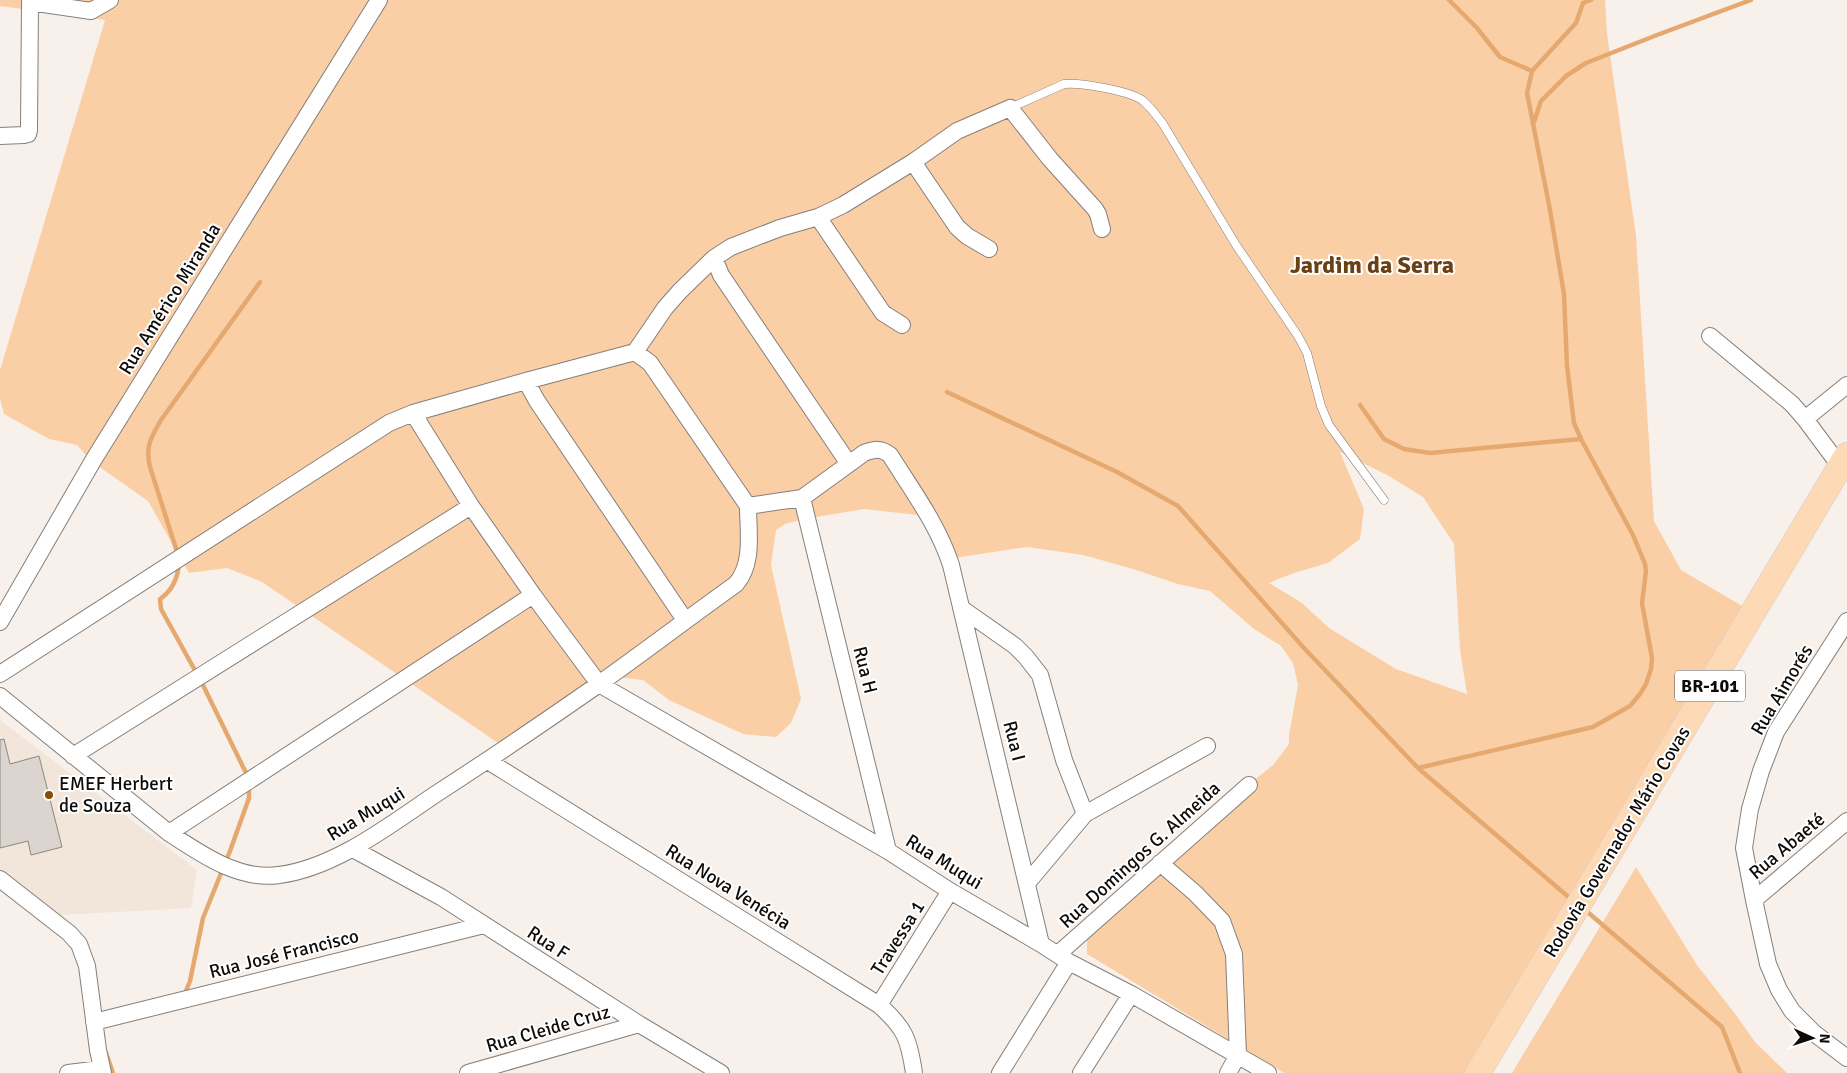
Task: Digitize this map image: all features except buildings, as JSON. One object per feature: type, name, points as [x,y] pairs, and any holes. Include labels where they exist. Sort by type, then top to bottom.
[{"type":"main road","name":"Rodovia Governador Mário Covas","points":[[1478,1073],[1844,461]]},
{"type":"street","points":[[0,136],[28,134],[30,125],[30,2],[92,11],[110,0]]},
{"type":"street","name":"Rua Américo Miranda","points":[[0,622],[94,459],[380,0]]},
{"type":"street","points":[[0,674],[389,423],[413,413],[635,352],[665,308],[714,258],[731,247],[780,228],[818,217],[843,205],[913,162],[958,130],[1010,108],[1050,159],[1095,209],[1102,229]]},
{"type":"street","points":[[913,162],[957,227],[989,250]]},
{"type":"street","points":[[818,217],[883,313],[902,325]]},
{"type":"street","points":[[635,352],[650,363],[748,506],[802,498],[849,464],[721,275],[714,258]]},
{"type":"street","points":[[1710,336],[1792,404],[1844,461]]},
{"type":"street","points":[[526,381],[537,401],[685,620]]},
{"type":"street","points":[[1805,419],[1847,385]]},
{"type":"street","points":[[413,413],[471,506],[533,595],[599,684]]},
{"type":"street","name":"Rua I","points":[[849,464],[864,453],[877,449],[884,450],[890,455],[946,548],[952,565],[1028,882],[1041,944]]},
{"type":"street","name":"Rua H","points":[[802,498],[888,850]]},
{"type":"street","points":[[73,756],[471,506]]},
{"type":"street","name":"Rua Muqui","points":[[0,696],[169,833],[198,852],[224,865],[253,876],[279,876],[309,868],[353,849],[599,684],[736,584],[744,575],[747,566],[749,552],[748,506]]},
{"type":"street","points":[[169,833],[533,595]]},
{"type":"street","points":[[961,608],[1014,646],[1040,675],[1064,760],[1085,814]]},
{"type":"street","name":"Rua Aimorés","points":[[1847,621],[1776,732],[1761,771],[1750,809],[1744,848],[1768,964],[1779,990],[1792,1011],[1814,1033],[1847,1058]]},
{"type":"street","name":"Rua Muqui","points":[[599,684],[888,850],[950,891],[1063,958],[1268,1073]]},
{"type":"street","points":[[1028,882],[1085,814],[1207,746]]},
{"type":"street","name":"Rua Nova Venécia","points":[[488,760],[880,1005],[901,1027],[908,1040],[914,1073]]},
{"type":"street","name":"Rua Domingos G. Almeida","points":[[1000,1073],[1063,958],[1160,863],[1249,785]]},
{"type":"street","name":"Rua Abaeté","points":[[1754,900],[1847,821]]},
{"type":"street","name":"Rua F","points":[[353,849],[441,897],[639,1024],[721,1073]]},
{"type":"street","points":[[1160,863],[1195,893],[1222,922],[1234,954],[1238,1055],[1228,1073]]},
{"type":"street","points":[[0,879],[69,934],[79,944],[87,966],[102,1071],[68,1073]]},
{"type":"street","name":"Travessa 1","points":[[880,1005],[950,891]]},
{"type":"street","name":"Rua José Francisco","points":[[94,1022],[484,925]]},
{"type":"street","points":[[1081,1073],[1130,994]]},
{"type":"street","name":"Rua Cleide Cruz","points":[[468,1073],[639,1024]]},
{"type":"lane","points":[[1010,108],[1064,84],[1079,83],[1132,95],[1142,100],[1152,110],[1163,124],[1236,245],[1298,336],[1307,353],[1324,417],[1384,500]]},
{"type":"shaded area","points":[[0,0],[1605,0],[1607,33],[1636,236],[1654,521],[1681,570],[1749,610],[1470,1073],[1284,1073],[1087,954],[1087,939],[1120,906],[1203,838],[1242,799],[1252,782],[1274,764],[1289,744],[1298,685],[1293,663],[1281,646],[1254,629],[1210,591],[1178,584],[1083,555],[1027,547],[954,558],[939,527],[917,515],[864,509],[805,519],[785,524],[776,530],[771,565],[801,699],[791,723],[776,737],[743,734],[669,700],[643,680],[616,677],[501,745],[262,582],[227,568],[189,573],[148,501],[91,461],[77,445],[49,439],[4,414],[0,399],[0,370],[105,20],[0,6]],"holes":[[[1340,452],[1387,475],[1423,497],[1454,544],[1460,650],[1467,694],[1396,669],[1329,628],[1302,603],[1269,583],[1328,563],[1360,539],[1364,509]]]},
{"type":"shaded area","name":"EMEF Herbert de Souza","points":[[0,720],[197,870],[191,908],[60,915],[0,870]]},
{"type":"shaded area","points":[[1636,867],[1697,965],[1755,1042],[1787,1073],[1512,1073]]},
{"type":"waterway","points":[[1449,0],[1477,28],[1500,57],[1532,71]]},
{"type":"waterway","points":[[1418,768],[1593,727],[1630,706],[1646,684],[1651,669],[1652,658],[1642,603],[1646,571],[1645,564],[1633,535],[1574,423],[1567,366],[1564,294],[1527,93],[1532,71],[1576,23],[1583,3],[1591,0]]},
{"type":"waterway","points":[[1534,122],[1541,101],[1566,76],[1586,63],[1751,0]]},
{"type":"waterway","points":[[178,555],[150,467],[148,453],[150,442],[161,420],[260,282]]},
{"type":"waterway","points":[[947,392],[1117,472],[1178,506],[1304,648],[1418,768],[1572,900]]},
{"type":"waterway","points":[[1360,405],[1384,439],[1404,449],[1430,453],[1581,439]]},
{"type":"waterway","points":[[179,563],[174,583],[160,599],[161,609],[197,674]]},
{"type":"waterway","points":[[201,681],[248,777]]},
{"type":"waterway","points":[[184,996],[190,981],[203,918],[249,798],[249,785]]},
{"type":"waterway","points":[[1584,909],[1722,1027],[1740,1073]]},
{"type":"waterway","points":[[106,1053],[113,1073]]},
{"type":"place","name":"EMEF Herbert de Souza","points":[[49,795]]},
{"type":"district","name":"Jardim da Serra","points":[[1372,265]]}]
